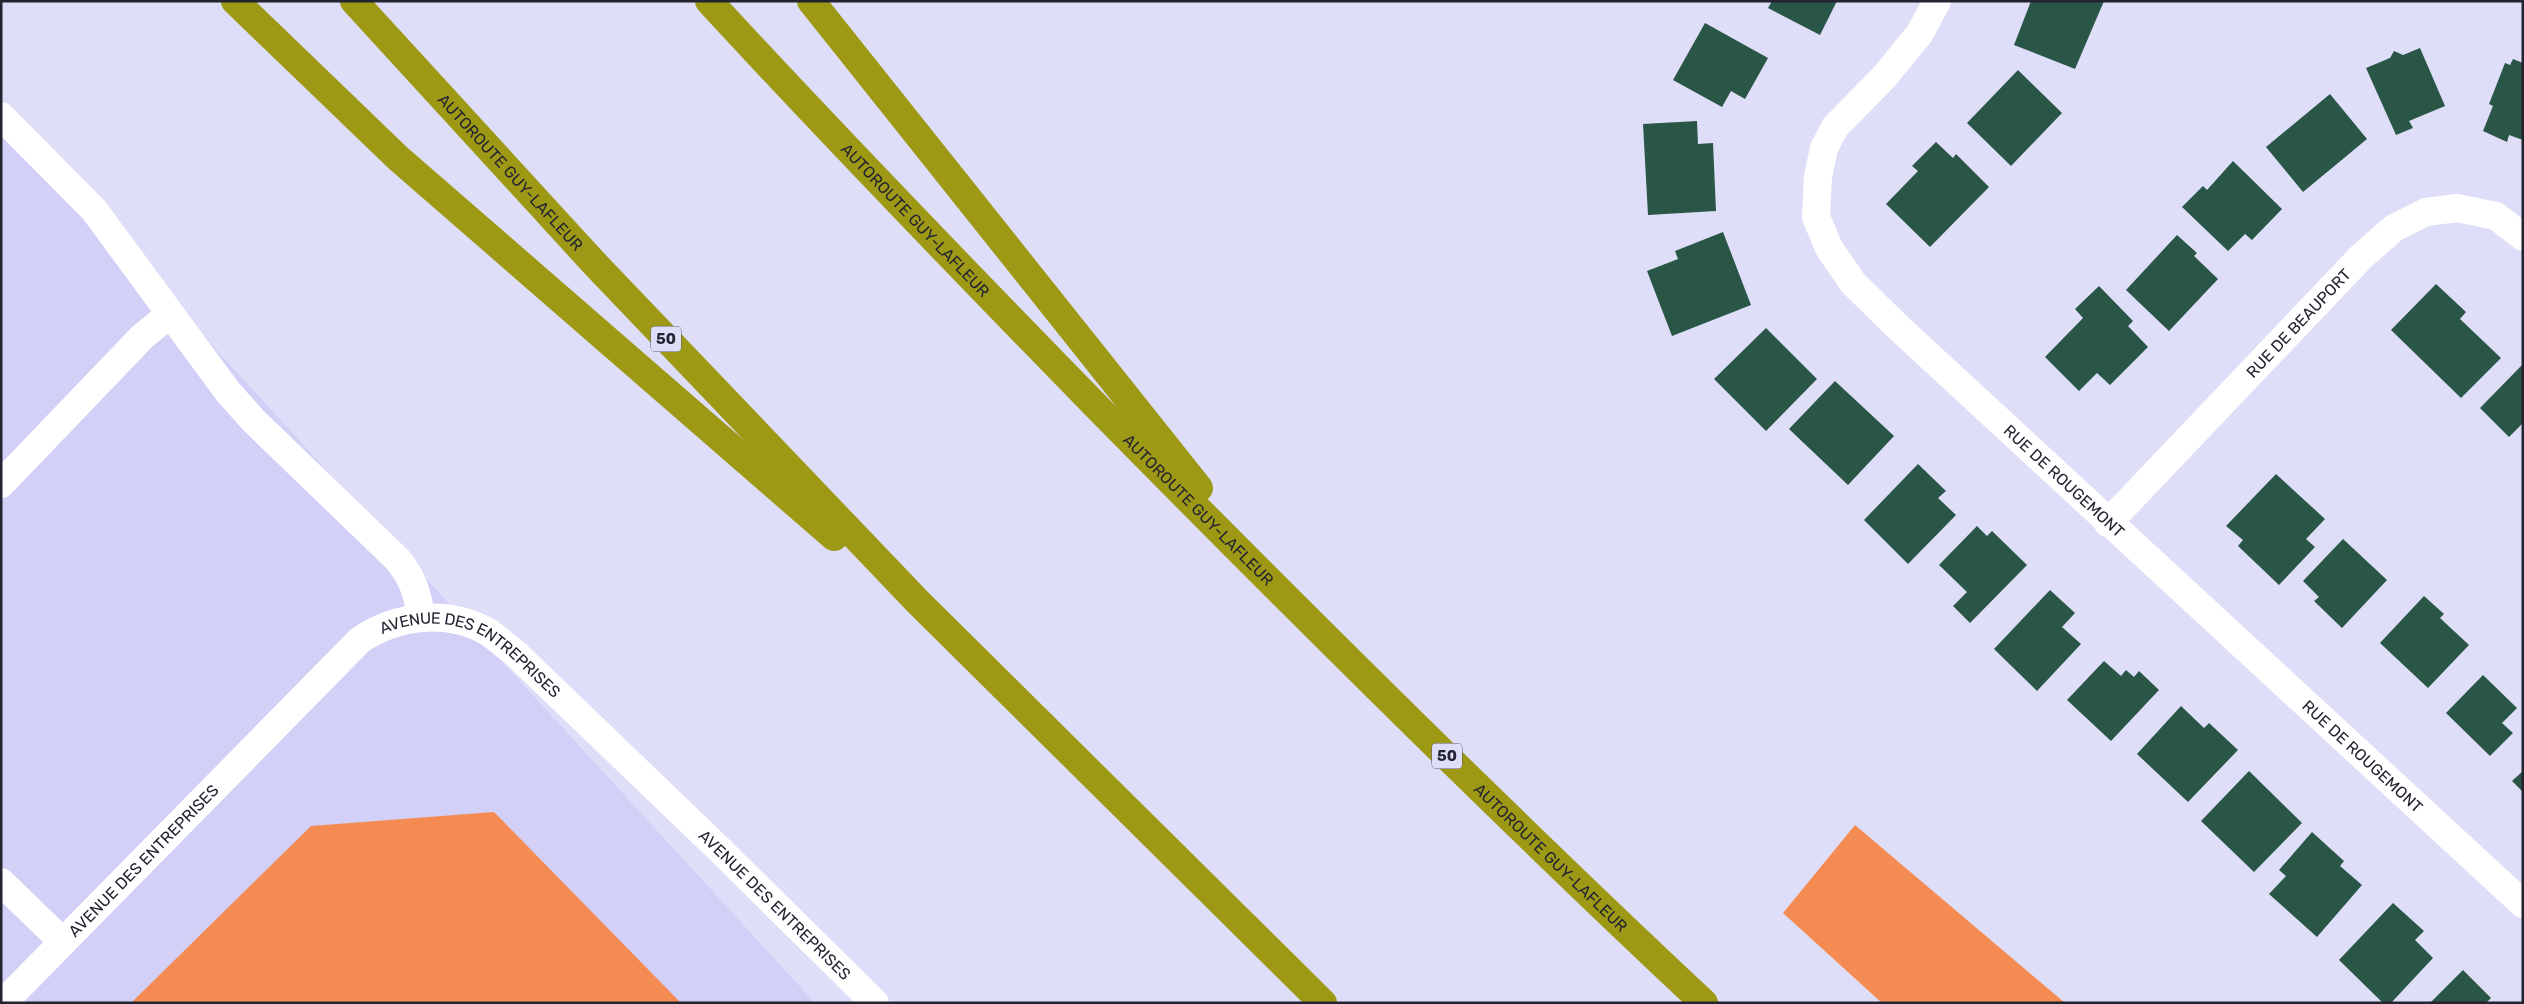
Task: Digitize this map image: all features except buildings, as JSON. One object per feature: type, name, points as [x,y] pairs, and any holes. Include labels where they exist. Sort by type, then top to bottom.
[{"type":"highway","points":[[235,1],[398,158],[986,670]]},
{"type":"highway","name":"AUTOROUTE GUY-LAFLEUR","points":[[354,1],[713,388],[986,670],[1323,1003]]},
{"type":"highway","name":"AUTOROUTE GUY-LAFLEUR","points":[[709,1],[1004,313],[1282,593],[1704,1003]]},
{"type":"highway","points":[[811,1],[1282,593]]},
{"type":"street","name":"RUE DE ROUGEMONT","points":[[1937,1],[1920,33],[1885,76],[1836,127],[1824,148],[1818,177],[1816,217],[1829,248],[1853,283],[1900,329],[2108,524],[2523,904]]},
{"type":"street","points":[[1,116],[94,210],[228,392],[253,420],[398,560],[409,574],[417,591],[421,618]]},
{"type":"street","name":"RUE DE BEAUPORT","points":[[2108,524],[2361,257],[2394,228],[2426,212],[2457,208],[2496,216],[2523,237]]},
{"type":"street","points":[[1,484],[142,337],[170,314]]},
{"type":"street","name":"AVENUE DES ENTREPRISES","points":[[3,1003],[360,640],[387,625],[421,618],[451,619],[488,632],[515,654],[720,850],[874,1003]]},
{"type":"street","points":[[1,882],[63,942]]},
{"type":"shaded area","points":[[1,115],[815,1003],[1,1003]]},
{"type":"shaded area","points":[[494,812],[681,1003],[131,1003],[311,826]]},
{"type":"shaded area","points":[[1855,825],[2065,1003],[1882,1003],[1783,913]]}]
